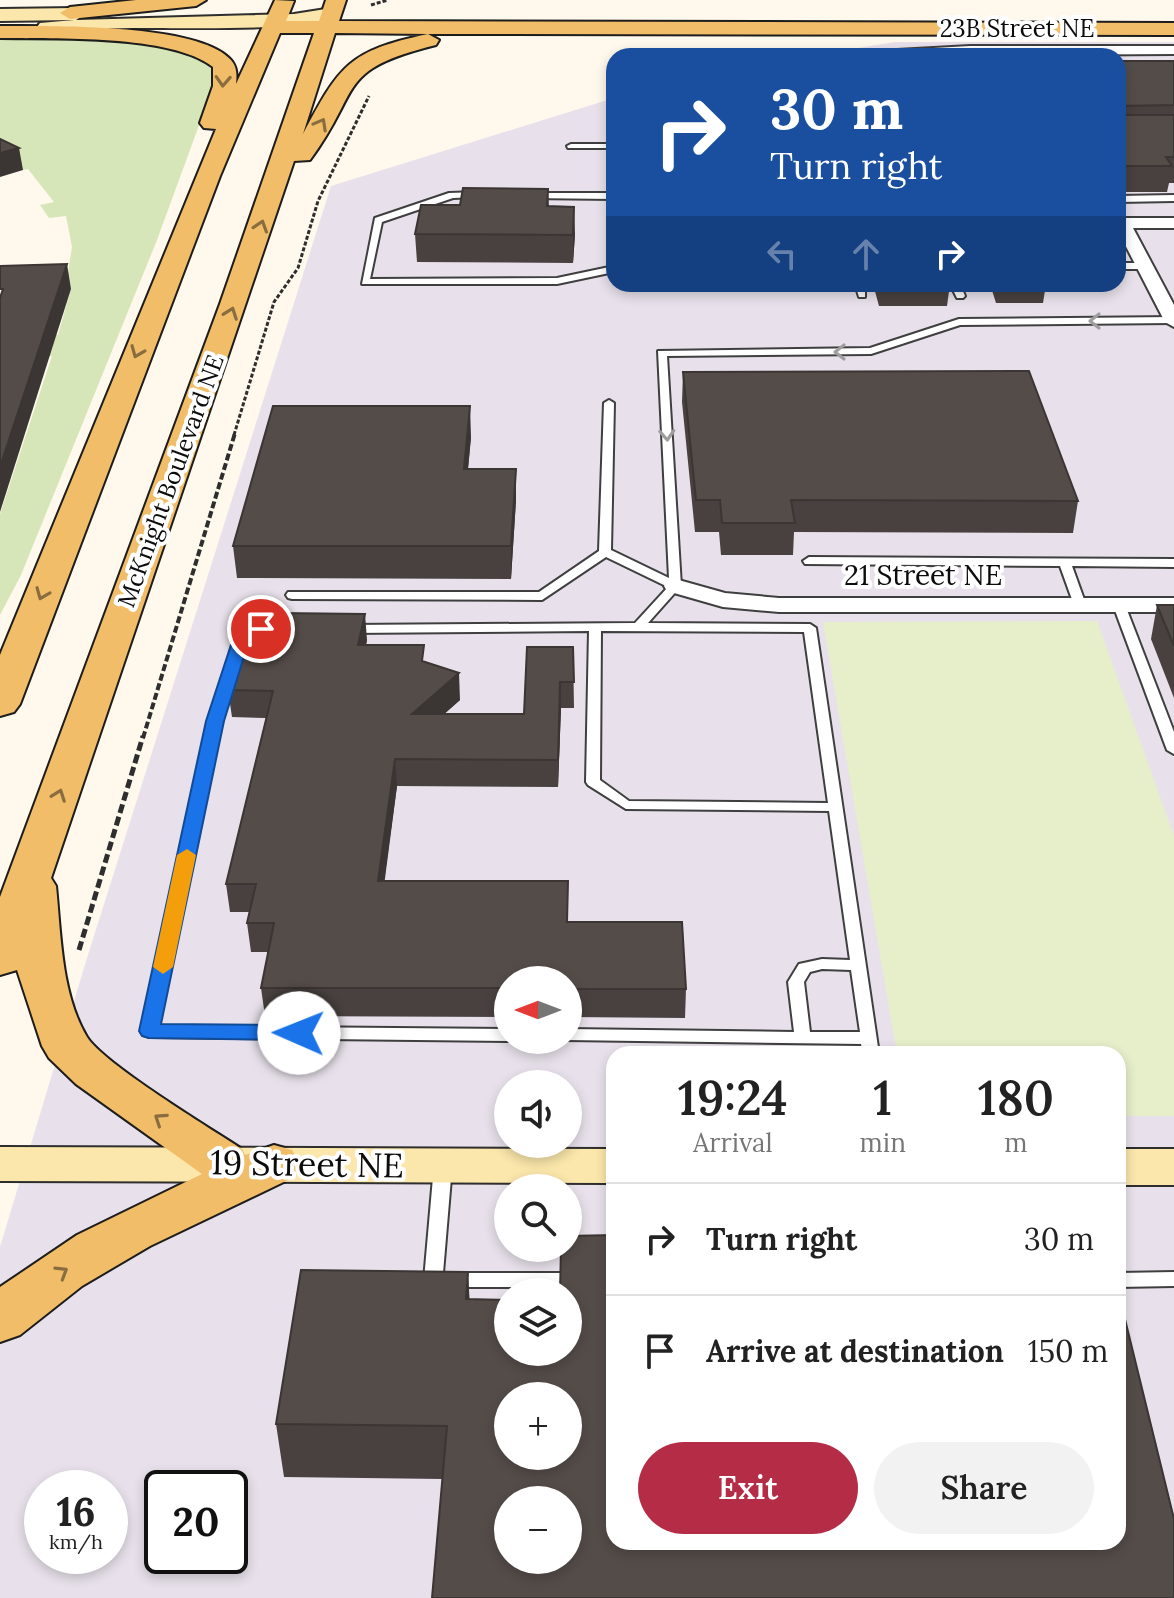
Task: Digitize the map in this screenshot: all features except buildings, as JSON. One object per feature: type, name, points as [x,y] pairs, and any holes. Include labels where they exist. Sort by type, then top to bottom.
[{"type":"main road","points":[[42,21],[196,0]]},
{"type":"main road","points":[[453,6],[591,15]]},
{"type":"main road","points":[[305,17],[1174,15]]},
{"type":"main road","points":[[305,17],[672,28],[1174,29]]},
{"type":"main road","points":[[289,135],[305,17]]},
{"type":"main road","points":[[0,704],[7,677],[207,176],[305,17]]},
{"type":"main road","name":"McKnight Boulevard NE","points":[[0,960],[274,186],[289,135],[305,17]]},
{"type":"main road","points":[[274,186],[308,147],[348,75],[389,49],[451,37],[672,28]]},
{"type":"main road","points":[[0,30],[162,41],[210,53],[223,64],[226,83],[209,130],[207,176]]},
{"type":"main road","points":[[32,869],[41,976],[66,1046],[93,1072],[249,1163]]},
{"type":"main road","points":[[0,1319],[52,1278],[130,1229],[249,1163]]},
{"type":"street","points":[[0,15],[42,21],[305,17]]},
{"type":"street","points":[[0,30],[42,21]]},
{"type":"street","name":"23B Street NE","points":[[1126,55],[1174,51]]},
{"type":"street","points":[[1126,223],[1174,223]]},
{"type":"street","points":[[1126,234],[1173,321]]},
{"type":"street","name":"21 Street NE","points":[[675,586],[723,600],[810,616],[1080,605],[1174,605]]},
{"type":"street","name":"19 Street NE","points":[[0,1164],[606,1166]]},
{"type":"street","points":[[1126,1167],[1174,1167]]},
{"type":"lane","points":[[571,146],[606,146]]},
{"type":"lane","points":[[496,195],[452,195],[378,220],[365,282],[557,281],[606,271]]},
{"type":"lane","points":[[526,196],[606,196]]},
{"type":"lane","points":[[1126,199],[1174,198]]},
{"type":"lane","points":[[1126,266],[1143,266]]},
{"type":"lane","points":[[958,292],[960,296]]},
{"type":"lane","points":[[638,627],[675,586],[662,353],[871,351],[959,322],[1173,321]]},
{"type":"lane","points":[[605,552],[609,403]]},
{"type":"lane","points":[[605,552],[675,586]]},
{"type":"lane","points":[[292,595],[542,596],[605,552]]},
{"type":"lane","points":[[809,561],[1174,563]]},
{"type":"lane","points":[[1065,562],[1080,605]]},
{"type":"lane","points":[[1119,605],[1174,750]]},
{"type":"lane","points":[[338,629],[638,627],[810,616],[870,1046],[803,1037],[582,1035]]},
{"type":"lane","points":[[595,627],[593,782],[626,805],[836,807]]},
{"type":"lane","points":[[307,629],[261,629],[240,645],[215,721],[149,1031],[494,1035]]},
{"type":"lane","points":[[803,1037],[796,982],[804,968],[822,964],[859,965]]},
{"type":"lane","points":[[443,1165],[433,1280],[606,1280]]},
{"type":"lane","points":[[1126,1280],[1174,1279]]},
{"type":"path","points":[[78,954],[274,302],[298,268],[318,201],[371,91]]},
{"type":"shaded area","points":[[895,42],[1174,42],[1174,1598],[0,1598],[0,1247],[87,958],[331,186],[606,100],[606,292],[1126,292],[1126,48],[858,48]]},
{"type":"green space","points":[[0,36],[154,43],[203,59],[213,71],[213,87],[157,240],[21,575],[0,615],[0,514],[52,356],[0,357],[13,337],[58,335],[71,289],[67,279],[72,247],[66,216],[49,218],[40,205],[54,202],[28,169],[23,170],[0,160]]},
{"type":"green space","points":[[1097,621],[1174,836],[1174,1116],[1126,1116],[1126,1046],[896,1046],[823,622]]},
{"type":"slow traffic","points":[[163,967],[187,855]]},
{"type":"route","points":[[261,629],[240,645],[215,721],[149,1031],[299,1033]]}]
